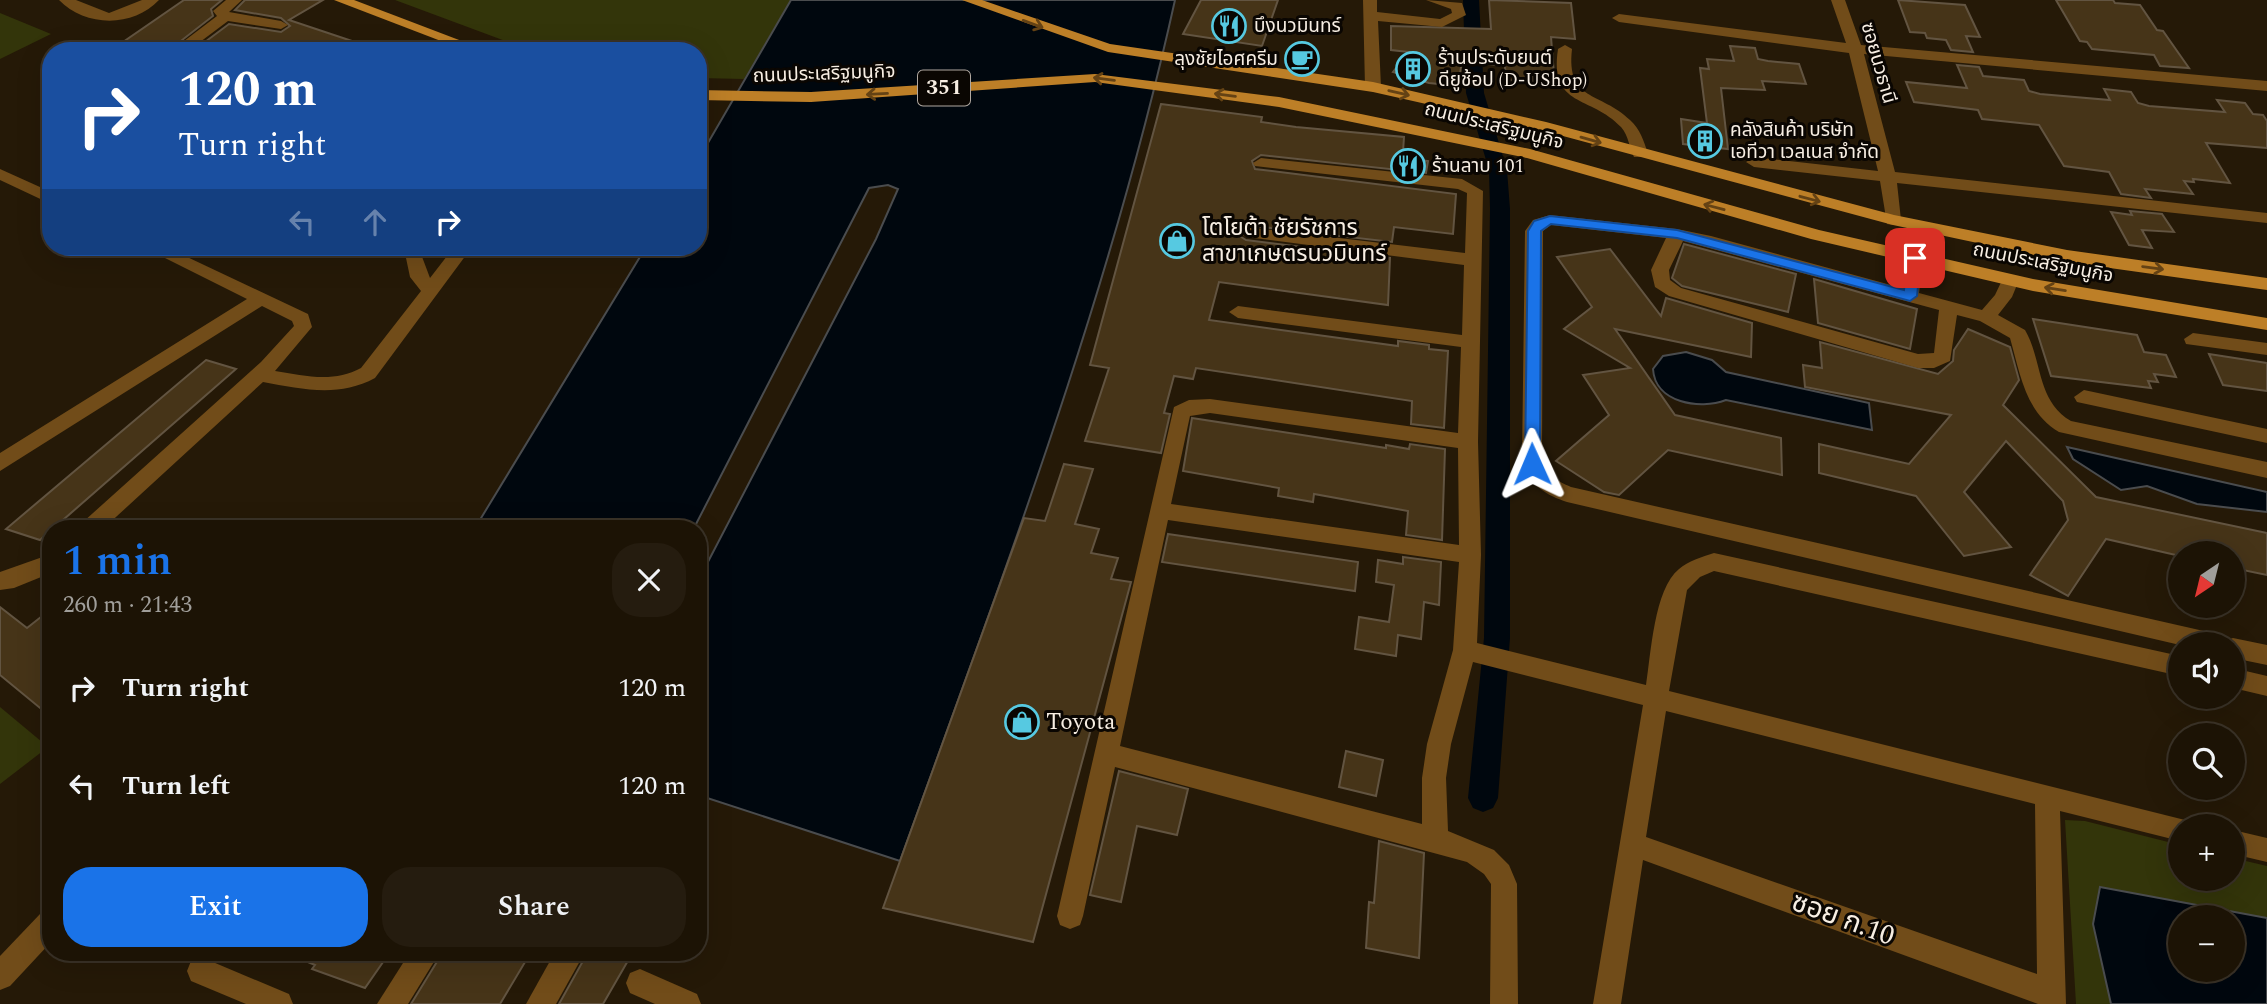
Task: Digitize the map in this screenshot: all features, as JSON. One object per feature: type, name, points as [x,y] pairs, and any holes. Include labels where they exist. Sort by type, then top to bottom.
[{"type":"main road","points":[[341,0],[457,42]]},
{"type":"main road","name":"ถนนประเสริฐมนูกิจ","points":[[969,0],[1108,48],[1373,87],[1501,116],[1893,220],[2067,256],[2267,285]]},
{"type":"main road","points":[[1284,73],[1258,78],[1257,87],[1479,139]]},
{"type":"main road","name":"ถนนประเสริฐมนูกิจ","points":[[707,96],[811,97],[1095,78],[1279,102],[1479,139],[1816,235],[2010,280],[2267,324]]},
{"type":"street","points":[[66,0],[96,18],[110,20],[128,15],[152,0]]},
{"type":"street","points":[[235,0],[220,10],[225,16],[281,24]]},
{"type":"street","points":[[1370,0],[1373,87]]},
{"type":"street","points":[[1370,16],[1442,23],[1459,15],[1457,6],[1433,0]]},
{"type":"street","name":"ซอยนวธานี","points":[[1838,0],[1855,49],[1888,178],[1893,220]]},
{"type":"street","points":[[190,42],[225,16]]},
{"type":"street","points":[[1619,18],[1855,49],[2267,86]]},
{"type":"street","points":[[1565,49],[1564,78],[1571,89],[1626,122],[1638,139],[1640,154]]},
{"type":"street","points":[[1754,162],[2267,218]]},
{"type":"street","points":[[1261,163],[1471,186],[1477,195],[1470,342],[1470,555],[1465,650],[1439,744],[1434,778],[1434,840]]},
{"type":"street","points":[[0,174],[42,194]]},
{"type":"street","points":[[2168,633],[1567,494],[1546,482],[1535,471],[1532,453],[1536,227],[1550,220],[1677,234],[1986,317],[2018,334],[2044,412],[2060,425],[2267,470]]},
{"type":"street","points":[[1246,232],[1473,260]]},
{"type":"street","points":[[1677,234],[1660,270],[1661,283],[1675,292],[1917,361],[1934,361],[1943,356],[1949,306]]},
{"type":"street","points":[[100,520],[259,375],[303,327],[301,318],[171,256]]},
{"type":"street","points":[[259,375],[326,384],[346,385],[358,381],[368,373],[456,256]]},
{"type":"street","points":[[415,258],[419,277],[430,290]]},
{"type":"street","points":[[1910,296],[1915,258]]},
{"type":"street","points":[[1986,317],[2003,297],[2010,280]]},
{"type":"street","points":[[0,463],[261,299]]},
{"type":"street","points":[[1238,312],[1470,342]]},
{"type":"street","points":[[2193,339],[2267,349]]},
{"type":"street","points":[[2084,397],[2267,436]]},
{"type":"street","points":[[1070,916],[1181,412],[1189,407],[1210,406],[1468,442]]},
{"type":"street","points":[[1160,511],[1470,555]]},
{"type":"street","points":[[1607,1004],[1674,592],[1681,577],[1714,562],[2168,663]]},
{"type":"street","points":[[0,581],[17,578],[42,567]]},
{"type":"street","points":[[1465,650],[2168,826]]},
{"type":"street","points":[[2245,650],[2267,655]]},
{"type":"street","points":[[2245,681],[2267,686]]},
{"type":"street","points":[[1106,754],[1434,840],[1484,856],[1499,869],[1504,884],[1504,1004]]},
{"type":"street","points":[[2047,795],[2052,998]]},
{"type":"street","name":"ซอย ก.10","points":[[1634,845],[2052,998]]},
{"type":"street","points":[[2245,845],[2267,850]]},
{"type":"street","points":[[0,976],[42,932]]},
{"type":"street","points":[[391,1004],[420,961]]},
{"type":"street","points":[[540,1004],[566,961]]},
{"type":"street","points":[[201,971],[279,1004]]},
{"type":"street","points":[[640,983],[687,1004]]},
{"type":"shaded area","points":[[395,0],[791,0],[744,79],[707,78],[707,42],[508,42]]},
{"type":"shaded area","points":[[791,0],[1175,0],[1149,110],[1086,327],[1015,542],[900,861],[707,798],[707,564],[876,239],[898,189],[888,185],[869,188],[698,520],[480,520],[641,256],[707,256],[707,145]]},
{"type":"shaded area","points":[[0,13],[51,34],[0,59]]},
{"type":"shaded area","points":[[1686,352],[1712,360],[1726,372],[1869,403],[1872,430],[1726,400],[1704,404],[1680,401],[1662,390],[1653,369],[1663,356]]},
{"type":"shaded area","points":[[2067,447],[2267,492],[2267,512],[2197,504],[2147,486],[2121,490],[2073,459]]},
{"type":"shaded area","points":[[0,707],[42,742],[42,752],[0,784]]},
{"type":"shaded area","points":[[2065,820],[2085,821],[2168,842],[2168,891],[2245,891],[2245,861],[2267,866],[2267,1004],[2076,1004]]},
{"type":"shaded area","points":[[2100,887],[2197,905],[2168,905],[2168,982],[2245,982],[2245,914],[2267,918],[2267,1004],[2111,1004],[2093,924]]},
{"type":"building","points":[[184,0],[222,0],[211,9],[213,16],[180,42],[123,42]]},
{"type":"building","points":[[245,0],[323,0],[289,20],[355,42],[205,42],[229,24],[281,32],[290,26],[281,18],[235,10]]},
{"type":"building","name":"บึงนวมินทร์","points":[[1201,0],[1278,0],[1262,46],[1183,34]]},
{"type":"building","points":[[1489,0],[1571,3],[1575,39],[1551,37],[1554,75],[1532,73],[1533,82],[1506,80],[1505,66],[1462,61],[1458,86],[1429,83],[1393,72],[1409,52],[1391,50],[1391,26],[1491,29]]},
{"type":"building","points":[[1898,0],[1965,5],[1980,37],[1966,36],[1973,52],[1951,50],[1946,40],[1927,38],[1925,33],[1910,32]]},
{"type":"building","points":[[2056,0],[2113,0],[2115,3],[2140,5],[2157,30],[2163,31],[2189,68],[2160,66],[2154,55],[2092,49],[2087,42],[2080,41]]},
{"type":"building","points":[[1730,46],[1755,48],[1758,59],[1799,64],[1806,84],[1762,81],[1765,90],[1721,88],[1728,149],[1683,144],[1681,119],[1707,123],[1700,68],[1709,69],[1707,59],[1734,61]]},
{"type":"building","points":[[1957,65],[1979,67],[1983,76],[2024,80],[2029,91],[2040,94],[2110,100],[2104,89],[2131,92],[2138,103],[2149,106],[2225,112],[2217,100],[2245,103],[2253,114],[2263,115],[2267,121],[2267,148],[2206,143],[2230,183],[2193,179],[2194,182],[2184,181],[2193,194],[2145,189],[2151,198],[2121,194],[2109,172],[2064,166],[2039,125],[1982,119],[1978,110],[1914,102],[1906,82],[1967,88]]},
{"type":"building","points":[[1161,104],[1262,117],[1261,122],[1296,127],[1404,137],[1403,152],[1414,154],[1413,159],[1428,161],[1426,173],[1261,155],[1252,161],[1255,169],[1456,194],[1453,234],[1394,227],[1392,242],[1245,225],[1235,233],[1246,240],[1390,258],[1388,305],[1219,282],[1209,320],[1398,346],[1398,341],[1429,345],[1429,349],[1448,351],[1444,428],[1411,424],[1412,401],[1196,368],[1193,379],[1174,376],[1164,413],[1170,414],[1161,453],[1085,441],[1109,368],[1090,365]]},
{"type":"building","points":[[2130,211],[2162,214],[2174,232],[2142,230],[2152,248],[2129,245],[2111,212],[2132,215]]},
{"type":"building","points":[[1684,244],[1796,274],[1788,312],[1682,286],[1672,278]]},
{"type":"building","points":[[1610,249],[1661,316],[1666,298],[1752,323],[1751,357],[1615,329],[1675,415],[1781,438],[1782,475],[1668,450],[1619,495],[1604,492],[1556,461],[1609,415],[1583,375],[1630,368],[1564,329],[1592,307],[1557,257]]},
{"type":"building","points":[[1814,279],[1917,309],[1910,349],[1818,323]]},
{"type":"building","points":[[2033,319],[2137,335],[2144,352],[2166,355],[2176,377],[2154,374],[2158,382],[2148,381],[2151,388],[2051,376]]},
{"type":"building","points":[[1968,329],[2010,347],[2019,380],[2003,405],[2096,497],[2267,533],[2267,575],[2245,570],[2245,541],[2168,541],[2168,553],[2106,539],[2068,596],[2030,575],[2068,520],[2063,501],[2006,441],[1964,492],[2011,547],[1964,556],[1916,496],[1819,473],[1819,444],[1909,464],[1951,415],[1805,387],[1803,365],[1822,368],[1820,342],[1938,374],[1953,361],[1954,350]]},
{"type":"building","points":[[2209,354],[2267,363],[2267,391],[2223,385]]},
{"type":"building","points":[[206,360],[236,369],[63,520],[42,520],[40,540],[6,529]]},
{"type":"building","points":[[1192,418],[1386,448],[1386,445],[1409,449],[1410,444],[1445,449],[1442,540],[1406,535],[1408,511],[1314,494],[1313,502],[1278,496],[1279,488],[1183,471]]},
{"type":"building","name":"Toyota","points":[[1064,464],[1093,469],[1075,524],[1099,529],[1091,553],[1118,558],[1111,579],[1131,582],[1033,942],[883,908],[1024,518],[1045,521]]},
{"type":"building","points":[[1168,534],[1358,562],[1355,591],[1162,562]]},
{"type":"building","points":[[1403,557],[1441,562],[1439,605],[1424,602],[1421,639],[1398,635],[1396,656],[1355,649],[1359,617],[1389,622],[1394,585],[1376,582],[1378,560],[1403,564]]},
{"type":"building","points":[[0,607],[27,628],[42,616],[42,710],[0,675]]},
{"type":"building","points":[[1346,751],[1383,760],[1376,796],[1339,787]]},
{"type":"building","points":[[1119,771],[1188,789],[1177,835],[1137,826],[1121,902],[1090,895]]},
{"type":"building","points":[[1379,841],[1424,853],[1419,958],[1366,948],[1369,902],[1374,903]]},
{"type":"building","points":[[305,961],[384,961],[365,988],[312,969],[315,965]]},
{"type":"building","points":[[437,961],[526,961],[500,1004],[411,1004]]},
{"type":"building","points":[[583,961],[628,961],[603,1004],[559,1004]]},
{"type":"waterway","points":[[1471,0],[1475,93],[1488,128],[1498,170],[1500,209],[1497,638],[1483,798]]},
{"type":"place","name":"บึงนวมินทร์","points":[[1229,26]]},
{"type":"place","name":"ลุงชัยไอศครีม","points":[[1302,59]]},
{"type":"place","name":"ร้านประดับยนต์ ดียูช้อป (D-UShop)","points":[[1413,69]]},
{"type":"place","name":"คลังสินค้า บริษัท เอทีวา เวลเนส จำกัด","points":[[1705,141]]},
{"type":"place","name":"ร้านลาบ 101","points":[[1408,166]]},
{"type":"place","name":"โตโยต้า ชัยรัชการ สาขาเกษตรนวมินทร์","points":[[1177,241]]},
{"type":"place","name":"Toyota","points":[[1022,722]]},
{"type":"route","points":[[1532,464],[1534,231],[1539,224],[1550,220],[1677,234],[1910,296],[1915,258]]}]
